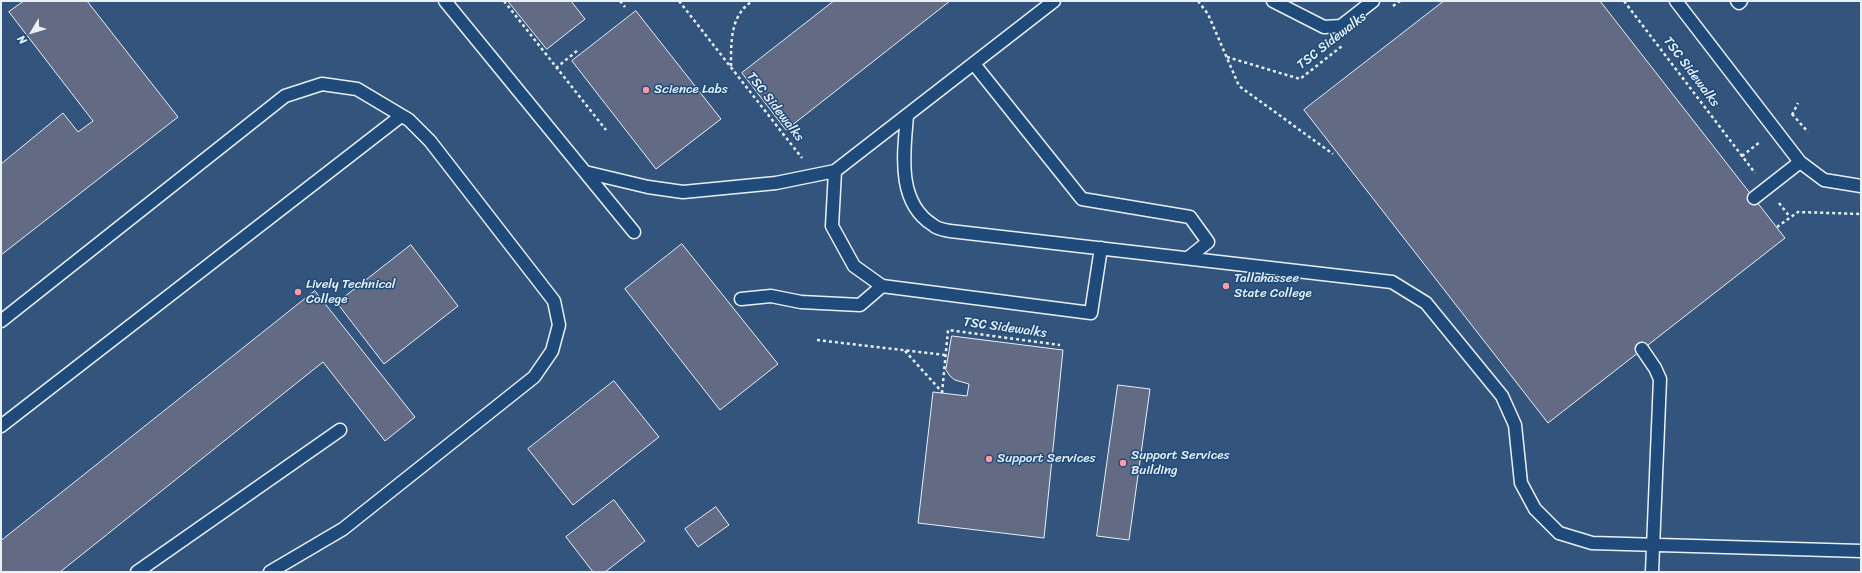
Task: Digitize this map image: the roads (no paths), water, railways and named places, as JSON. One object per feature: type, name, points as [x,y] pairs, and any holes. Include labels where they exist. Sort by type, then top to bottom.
[{"type":"lane","points":[[445,1],[634,232]]},
{"type":"lane","points":[[585,172],[648,187],[683,192],[776,183],[835,171],[1054,1]]},
{"type":"lane","points":[[1273,1],[1324,27],[1341,26],[1373,1]]},
{"type":"lane","points":[[1676,1],[1800,162],[1824,180],[1861,186]]},
{"type":"lane","points":[[1737,1],[1739,3],[1742,1]]},
{"type":"lane","points":[[974,64],[1082,199],[1190,217],[1208,242],[1188,258]]},
{"type":"lane","points":[[1,320],[285,96],[322,84],[357,89],[409,120],[430,140],[554,301],[559,325],[552,351],[534,377],[343,529],[270,572]]},
{"type":"lane","points":[[1,426],[402,116]]},
{"type":"lane","points":[[906,116],[903,163],[907,186],[913,204],[933,226],[950,231],[1392,282],[1426,303],[1502,396],[1515,425],[1521,483],[1535,509],[1559,532],[1592,543],[1861,551]]},
{"type":"lane","points":[[1754,198],[1800,162]]},
{"type":"lane","points":[[835,171],[832,226],[854,266],[882,286],[1091,313],[1101,248]]},
{"type":"lane","points":[[740,299],[771,296],[801,302],[860,305],[882,286]]},
{"type":"lane","points":[[1642,350],[1655,368],[1660,379],[1652,572]]},
{"type":"lane","points":[[137,572],[340,430]]},
{"type":"place","name":"Science Labs","points":[[646,90]]},
{"type":"place","name":"Tallahassee State College","points":[[1226,286]]},
{"type":"place","name":"Lively Technical College","points":[[298,292]]},
{"type":"place","name":"Support Services","points":[[989,459]]},
{"type":"place","name":"Support Services Building","points":[[1123,463]]}]
